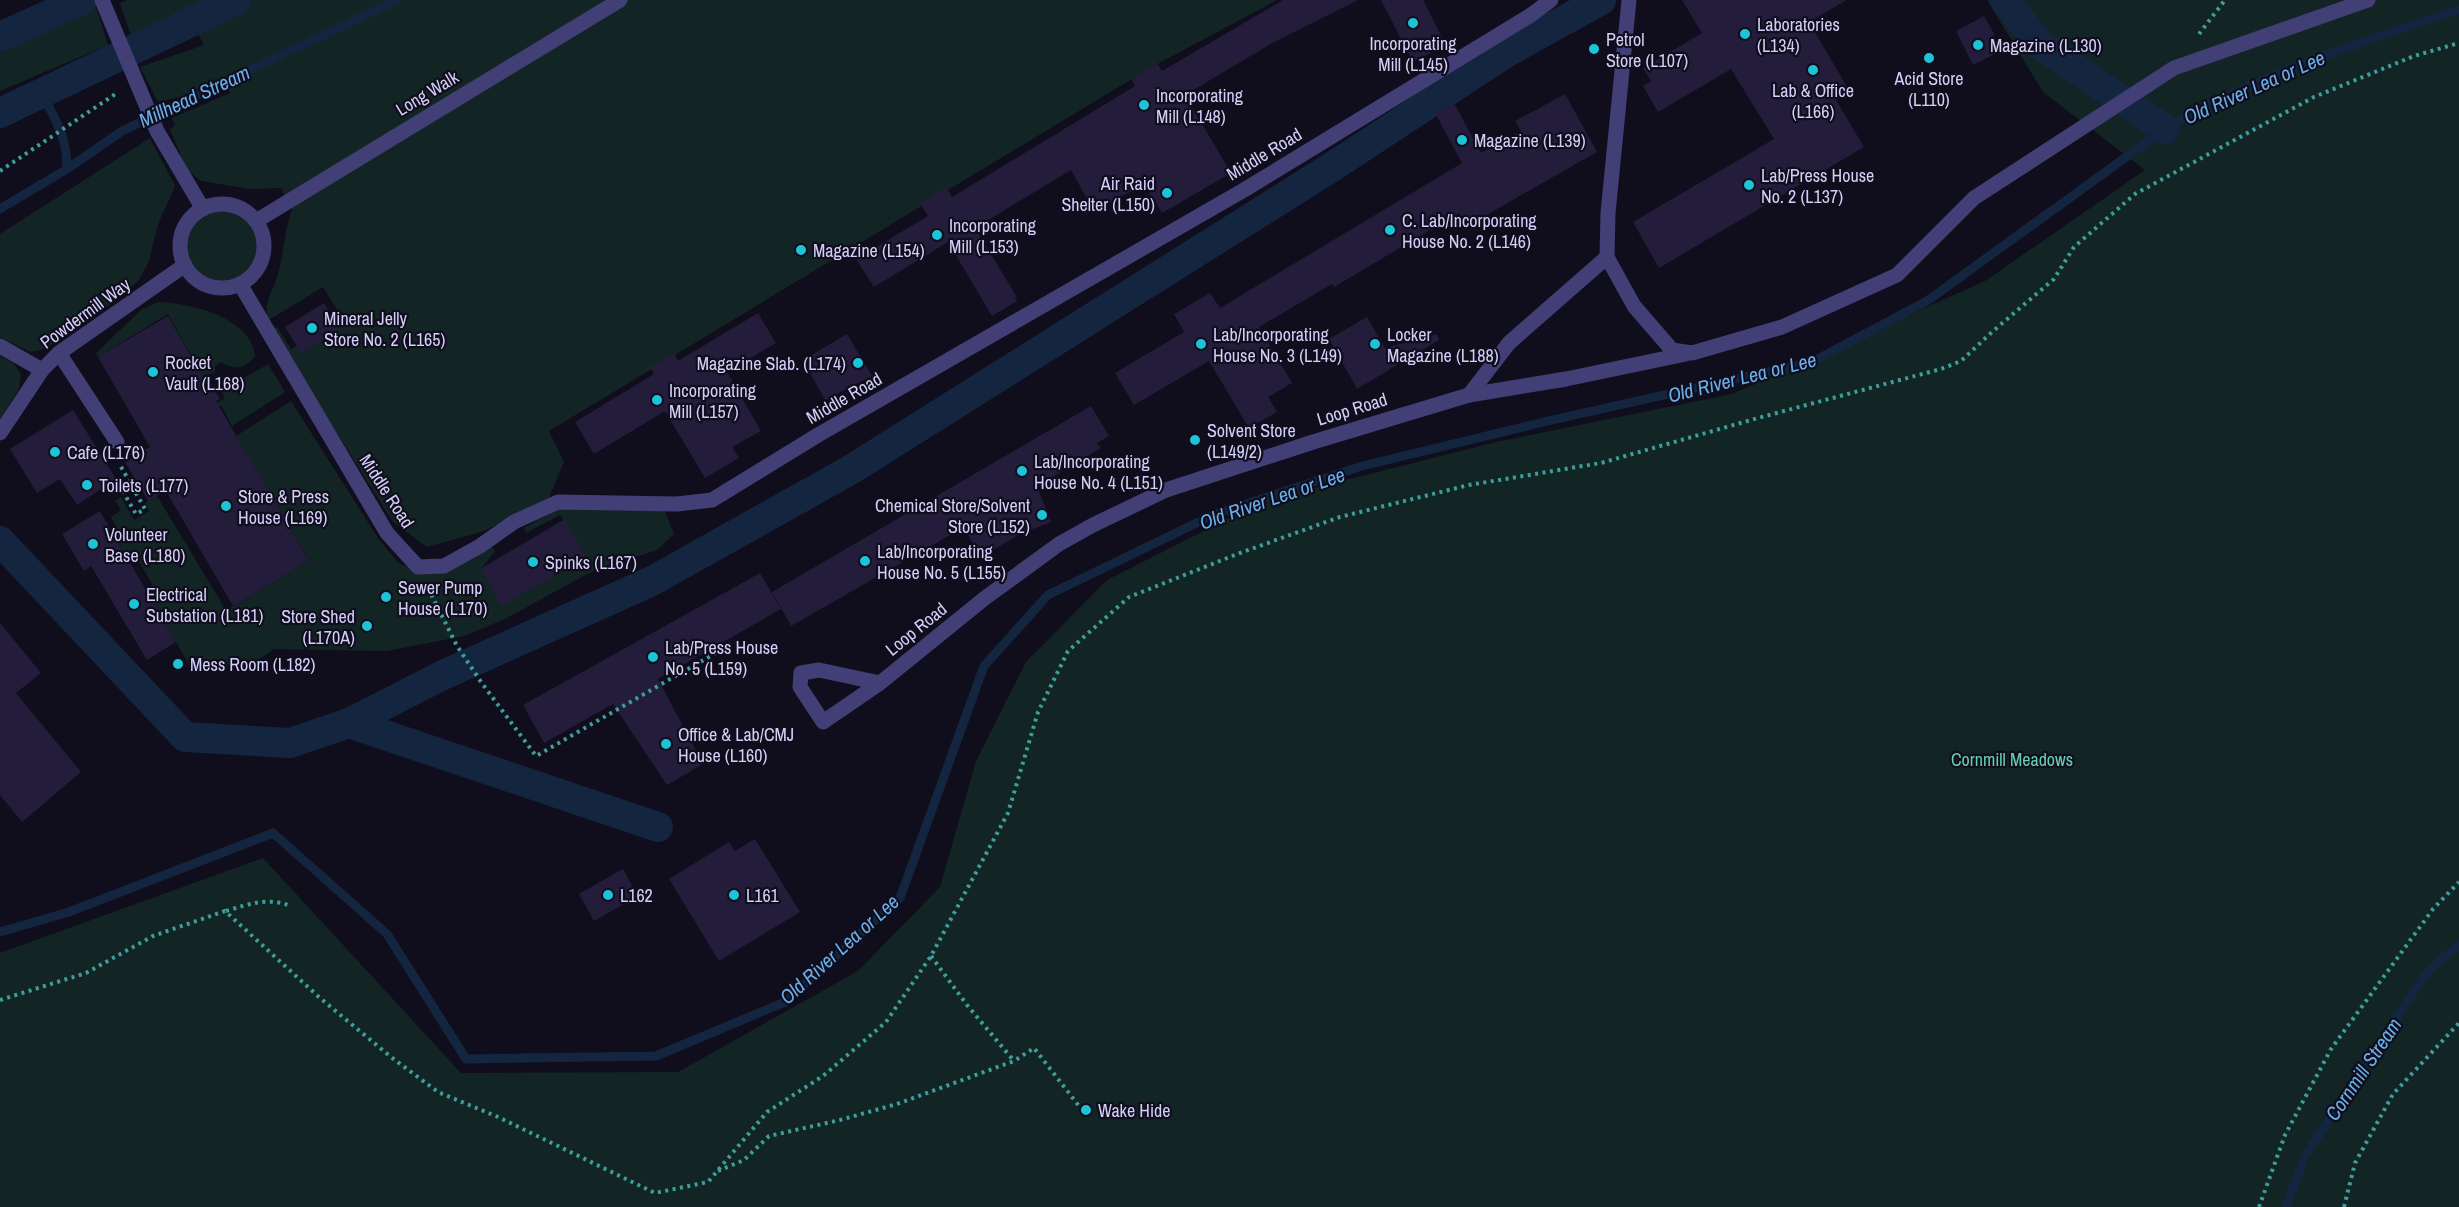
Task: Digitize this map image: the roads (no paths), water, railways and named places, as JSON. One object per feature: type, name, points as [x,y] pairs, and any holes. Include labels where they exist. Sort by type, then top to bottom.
[{"type":"street","points":[[102,0],[157,131],[203,209]]},
{"type":"street","name":"Long Walk","points":[[256,221],[620,0]]},
{"type":"street","name":"Middle Road","points":[[240,284],[387,533],[418,567],[444,566],[480,546],[514,522],[558,502],[677,504],[712,500],[848,418],[1244,190],[1531,15],[1551,0]]},
{"type":"street","points":[[1629,0],[1608,213],[1607,257],[1634,306],[1672,350],[1692,353]]},
{"type":"street","name":"Loop Road","points":[[880,683],[819,670],[801,673],[800,687],[823,722],[880,683],[985,598],[1059,544],[1166,490],[1312,442],[1469,395],[1566,379],[1692,353],[1782,327],[1897,275],[1974,198],[2174,68],[2368,0]]},
{"type":"street","points":[[216,204],[229,204],[242,208],[256,221],[264,241],[263,254],[255,272],[240,284],[227,288],[203,283],[192,276],[185,265],[181,253],[181,240],[188,222],[203,209],[216,204]]},
{"type":"street","points":[[1469,395],[1509,343],[1607,257]]},
{"type":"street","name":"Powdermill Way","points":[[0,433],[42,370],[59,353],[185,265]]},
{"type":"street","points":[[0,346],[42,370]]},
{"type":"street","points":[[59,353],[117,442]]},
{"type":"waterway","points":[[0,37],[82,0]]},
{"type":"waterway","points":[[0,113],[237,0]]},
{"type":"waterway","name":"Millhead Stream","points":[[0,209],[67,169],[122,131],[397,0]]},
{"type":"waterway","points":[[0,541],[185,737],[290,743],[349,723],[443,675],[652,581],[852,469],[1335,165],[1507,52],[1601,0]]},
{"type":"waterway","points":[[2005,0],[2040,45],[2165,129]]},
{"type":"waterway","name":"Old River Lea or Lee","points":[[0,932],[69,912],[273,833],[387,934],[466,1059],[656,1056],[785,1002],[900,898],[984,666],[1048,595],[1213,515],[1362,466],[1552,420],[1812,362],[1927,301],[2165,129],[2235,92],[2272,76],[2459,10]]},
{"type":"waterway","points":[[42,93],[63,138],[67,169]]},
{"type":"waterway","points":[[349,723],[658,827]]},
{"type":"waterway","name":"Cornmill Stream","points":[[2286,1207],[2305,1156],[2427,972],[2459,945]]},
{"type":"place","name":"Incorporating Mill (L145)","points":[[1413,23]]},
{"type":"place","name":"Laboratories (L134)","points":[[1745,34]]},
{"type":"place","name":"Magazine (L130)","points":[[1978,45]]},
{"type":"place","name":"Petrol Store (L107)","points":[[1594,49]]},
{"type":"place","name":"Acid Store (L110)","points":[[1929,58]]},
{"type":"place","name":"Lab & Office (L166)","points":[[1813,70]]},
{"type":"place","name":"Incorporating Mill (L148)","points":[[1144,105]]},
{"type":"place","name":"Magazine (L139)","points":[[1462,140]]},
{"type":"place","name":"Lab/Press House No. 2 (L137)","points":[[1749,185]]},
{"type":"place","name":"Air Raid Shelter (L150)","points":[[1167,193]]},
{"type":"place","name":"C. Lab/Incorporating House No. 2 (L146)","points":[[1390,230]]},
{"type":"place","name":"Incorporating Mill (L153)","points":[[937,235]]},
{"type":"place","name":"Magazine (L154)","points":[[801,250]]},
{"type":"place","name":"Mineral Jelly Store No. 2 (L165)","points":[[312,328]]},
{"type":"place","name":"Lab/Incorporating House No. 3 (L149)","points":[[1201,344]]},
{"type":"place","name":"Locker Magazine (L188)","points":[[1375,344]]},
{"type":"place","name":"Magazine Slab. (L174)","points":[[858,363]]},
{"type":"place","name":"Rocket Vault (L168)","points":[[153,372]]},
{"type":"place","name":"Incorporating Mill (L157)","points":[[657,400]]},
{"type":"place","name":"Solvent Store (L149/2)","points":[[1195,440]]},
{"type":"place","name":"Cafe (L176)","points":[[55,452]]},
{"type":"place","name":"Lab/Incorporating House No. 4 (L151)","points":[[1022,471]]},
{"type":"place","name":"Toilets (L177)","points":[[87,485]]},
{"type":"place","name":"Store & Press House (L169)","points":[[226,506]]},
{"type":"place","name":"Chemical Store/Solvent Store (L152)","points":[[1042,515]]},
{"type":"place","name":"Volunteer Base (L180)","points":[[93,544]]},
{"type":"place","name":"Lab/Incorporating House No. 5 (L155)","points":[[865,561]]},
{"type":"place","name":"Spinks (L167)","points":[[533,562]]},
{"type":"place","name":"Sewer Pump House (L170)","points":[[386,597]]},
{"type":"place","name":"Electrical Substation (L181)","points":[[134,604]]},
{"type":"place","name":"Store Shed (L170A)","points":[[367,626]]},
{"type":"place","name":"Lab/Press House No. 5 (L159)","points":[[653,657]]},
{"type":"place","name":"Mess Room (L182)","points":[[178,664]]},
{"type":"place","name":"Office & Lab/CMJ House (L160)","points":[[666,744]]},
{"type":"place","name":"L162","points":[[608,895]]},
{"type":"place","name":"L161","points":[[734,895]]},
{"type":"place","name":"Wake Hide","points":[[1086,1110]]},
{"type":"park label","name":"Cornmill Meadows","points":[[2012,759]]}]
